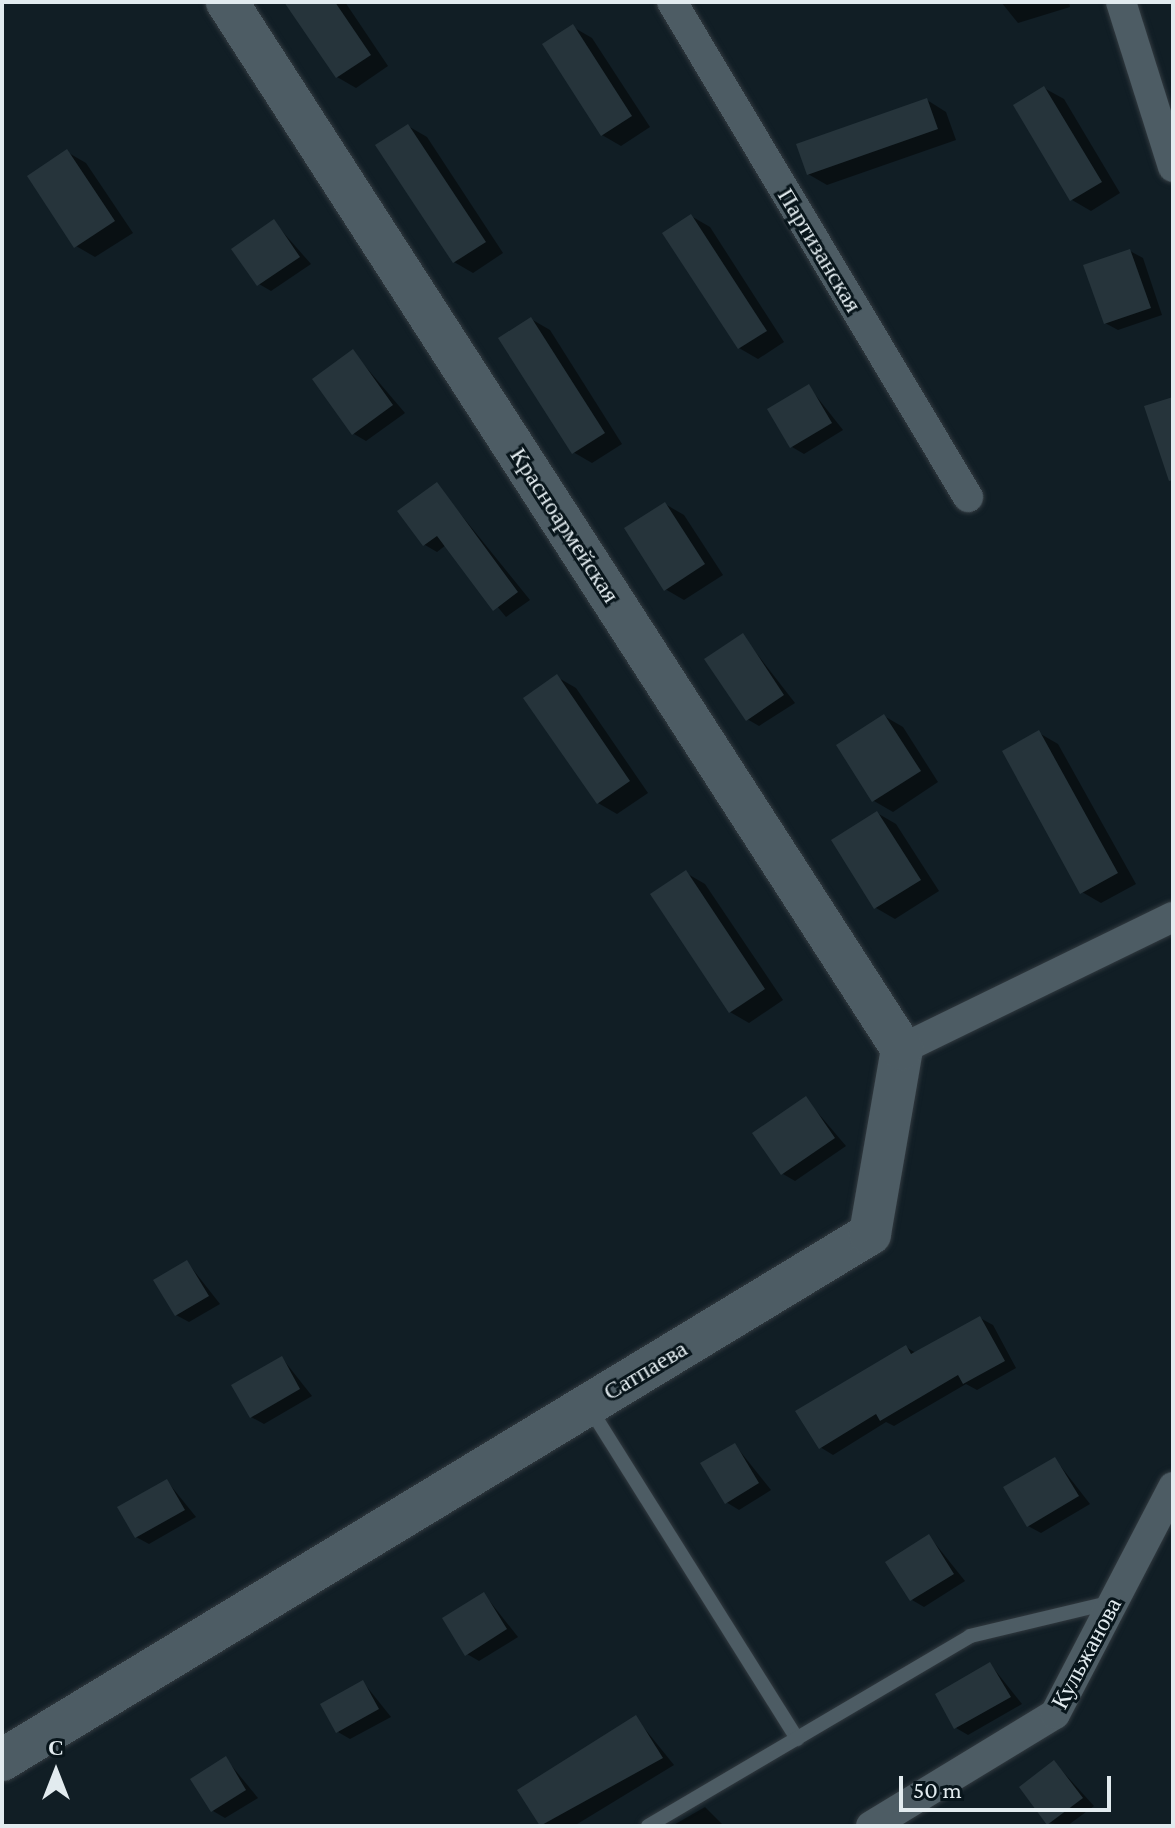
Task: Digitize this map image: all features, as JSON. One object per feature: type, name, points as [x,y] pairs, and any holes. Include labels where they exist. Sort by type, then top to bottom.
[{"type":"street","name":"Красноармейская","points":[[227,2],[902,1049]]},
{"type":"street","name":"Партизанская","points":[[672,2],[968,497]]},
{"type":"street","points":[[1121,2],[1173,167]]},
{"type":"street","points":[[902,1049],[1173,917]]},
{"type":"street","name":"Сатпаева","points":[[2,1760],[870,1234],[902,1049]]},
{"type":"street","name":"Кульжанова","points":[[871,1826],[1055,1714],[1173,1487]]},
{"type":"lane","points":[[588,1405],[797,1739]]},
{"type":"lane","points":[[648,1826],[970,1636],[1113,1602]]},
{"type":"building","points":[[284,2],[335,2],[371,55],[336,78]]},
{"type":"building","points":[[573,24],[632,116],[601,136],[542,44]]},
{"type":"building","points":[[1044,86],[1102,182],[1070,201],[1013,105]]},
{"type":"building","points":[[927,98],[938,129],[807,175],[796,144]]},
{"type":"building","points":[[408,124],[486,242],[453,263],[375,145]]},
{"type":"building","points":[[67,149],[115,221],[74,248],[27,176]]},
{"type":"building","points":[[691,214],[767,331],[738,349],[662,233]]},
{"type":"building","points":[[274,219],[300,257],[257,286],[231,249]]},
{"type":"building","points":[[1130,249],[1151,308],[1104,324],[1083,265]]},
{"type":"building","points":[[531,317],[605,433],[572,454],[498,338]]},
{"type":"building","points":[[353,349],[393,405],[352,435],[312,379]]},
{"type":"building","points":[[809,384],[832,423],[790,448],[767,409]]},
{"type":"building","points":[[1173,397],[1173,480],[1169,481],[1144,406]]},
{"type":"building","points":[[437,482],[518,592],[493,611],[437,536],[423,546],[397,511]]},
{"type":"building","points":[[665,502],[705,564],[664,591],[624,528]]},
{"type":"building","points":[[743,633],[784,695],[746,721],[704,659]]},
{"type":"building","points":[[557,674],[630,781],[597,804],[523,698]]},
{"type":"building","points":[[884,714],[921,771],[872,802],[836,745]]},
{"type":"building","points":[[1039,730],[1118,873],[1080,894],[1002,751]]},
{"type":"building","points":[[877,811],[921,880],[874,909],[831,840]]},
{"type":"building","points":[[686,870],[765,989],[729,1013],[650,894]]},
{"type":"building","points":[[806,1096],[835,1138],[781,1175],[752,1133]]},
{"type":"building","points":[[187,1260],[209,1296],[175,1316],[153,1280]]},
{"type":"building","points":[[980,1316],[1005,1361],[963,1384],[958,1375],[880,1421],[876,1414],[819,1449],[795,1411],[906,1345],[911,1354]]},
{"type":"building","points":[[282,1356],[300,1389],[250,1418],[231,1385]]},
{"type":"building","points":[[735,1443],[759,1483],[725,1504],[700,1463]]},
{"type":"building","points":[[1055,1457],[1079,1496],[1027,1527],[1003,1487]]},
{"type":"building","points":[[167,1479],[185,1510],[135,1538],[117,1507]]},
{"type":"building","points":[[929,1534],[954,1574],[910,1601],[885,1562]]},
{"type":"building","points":[[484,1592],[507,1629],[465,1656],[442,1618]]},
{"type":"building","points":[[990,1662],[1011,1697],[954,1729],[935,1694]]},
{"type":"building","points":[[363,1680],[379,1709],[336,1733],[320,1704]]},
{"type":"building","points":[[636,1715],[663,1758],[540,1826],[517,1790]]},
{"type":"building","points":[[226,1756],[246,1790],[211,1812],[190,1779]]},
{"type":"building","points":[[1054,1760],[1083,1798],[1047,1825],[1019,1787]]}]
